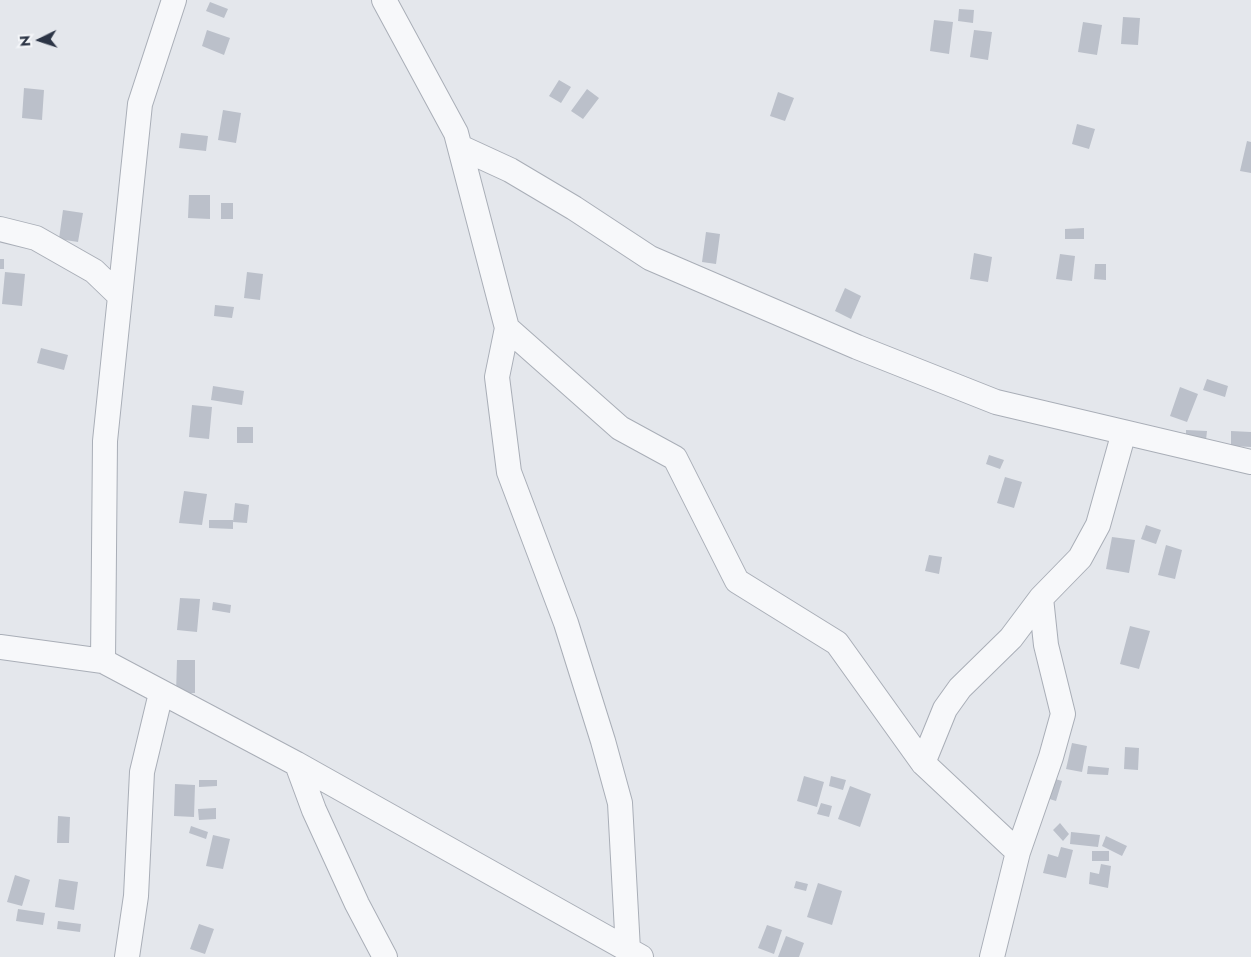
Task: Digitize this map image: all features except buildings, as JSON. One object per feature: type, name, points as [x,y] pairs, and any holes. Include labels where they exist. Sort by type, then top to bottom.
[{"type":"street","points":[[102,661],[105,441],[140,104],[174,0]]},
{"type":"street","points":[[384,0],[456,133],[460,147],[506,328],[497,377],[509,472],[566,623],[620,802],[634,953]]},
{"type":"street","points":[[460,147],[510,170],[574,208],[650,258],[858,347],[996,402],[1251,462]]},
{"type":"street","points":[[0,229],[36,238],[94,271],[120,296]]},
{"type":"street","points":[[506,328],[620,428],[676,458],[737,581],[837,643],[923,763],[1018,852]]},
{"type":"street","points":[[923,763],[945,708],[960,688],[1011,638],[1041,598],[1080,558],[1098,525],[1124,432]]},
{"type":"street","points":[[992,957],[1018,852],[1051,757],[1063,714],[1046,645],[1041,598]]},
{"type":"street","points":[[0,647],[102,661],[296,764],[634,953]]},
{"type":"street","points":[[128,957],[136,896],[142,772],[161,692]]},
{"type":"street","points":[[296,764],[314,810],[357,904],[385,957]]}]
